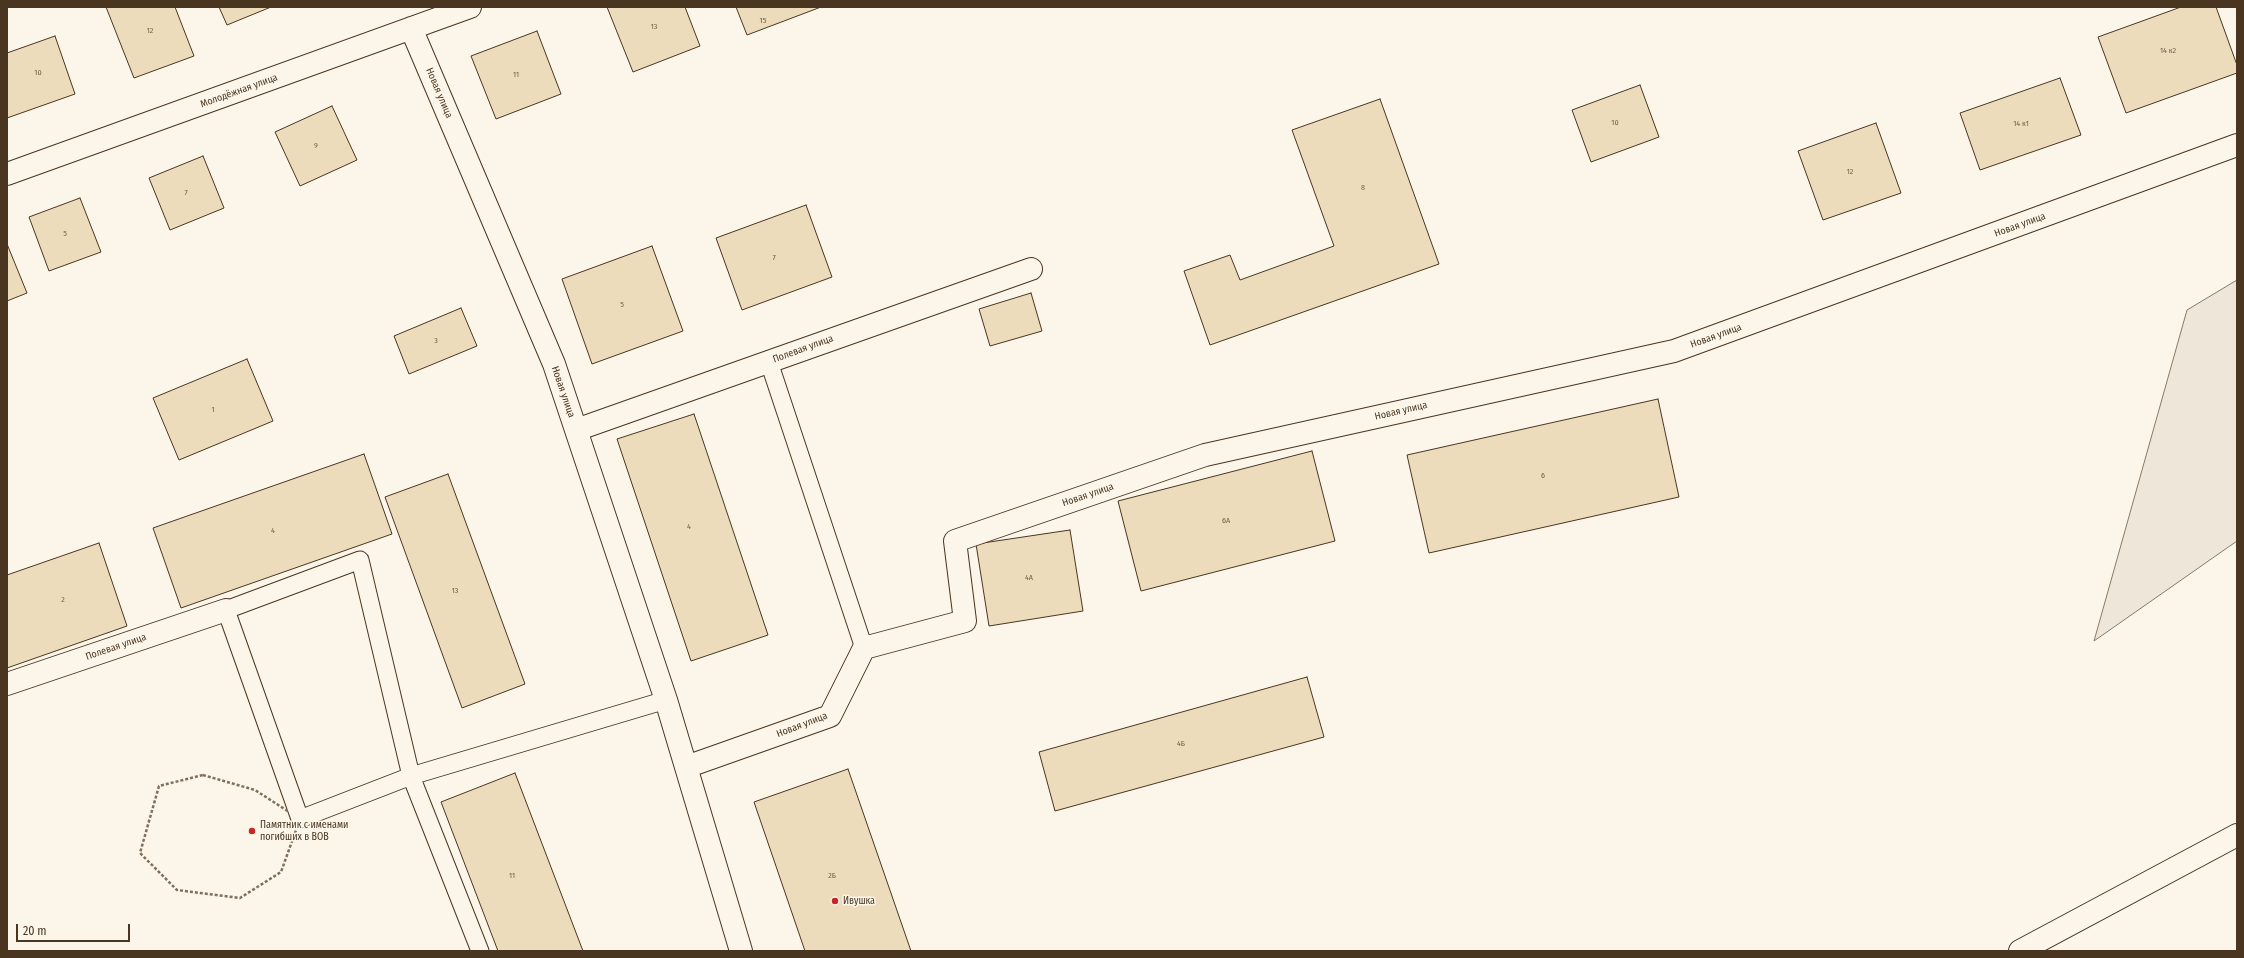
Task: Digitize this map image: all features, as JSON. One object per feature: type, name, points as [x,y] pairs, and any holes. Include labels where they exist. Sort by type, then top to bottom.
[{"type":"street","name":"Молодёжная улица","points":[[7,174],[470,7]]},
{"type":"street","name":"Новая улица","points":[[411,28],[554,364],[666,700],[741,951]]},
{"type":"street","name":"Новая улица","points":[[686,767],[830,716],[864,648],[965,621],[955,541],[1205,455],[1674,351],[2237,145]]},
{"type":"street","name":"Полевая улица","points":[[576,430],[1031,269]]},
{"type":"street","name":"Полевая улица","points":[[7,684],[226,610]]},
{"type":"street","points":[[2020,951],[2237,835]]},
{"type":"lane","points":[[769,362],[864,648]]},
{"type":"lane","points":[[480,951],[411,776],[360,560],[226,610],[300,819],[411,776],[666,700]]},
{"type":"path","points":[[203,775],[255,790],[300,819],[281,872],[240,898],[177,890],[140,853],[159,786],[203,775]]},
{"type":"shaded area","points":[[2237,280],[2237,541],[2094,641],[2187,310]]},
{"type":"building","points":[[106,7],[175,7],[194,56],[134,78]]},
{"type":"building","points":[[219,7],[271,7],[227,25]]},
{"type":"building","points":[[607,7],[685,7],[700,46],[633,72]]},
{"type":"building","points":[[736,7],[821,7],[747,35]]},
{"type":"building","points":[[2181,7],[2216,7],[2237,65],[2237,73],[2126,113],[2098,37]]},
{"type":"building","points":[[537,31],[561,94],[496,119],[471,56]]},
{"type":"building","points":[[55,36],[75,94],[7,118],[7,53]]},
{"type":"building","points":[[2060,78],[2081,135],[1980,170],[1960,113]]},
{"type":"building","points":[[1640,85],[1659,137],[1591,162],[1572,110]]},
{"type":"building","points":[[1380,99],[1439,264],[1210,345],[1184,271],[1230,255],[1240,280],[1334,246],[1292,130]]},
{"type":"building","points":[[332,106],[357,160],[300,186],[275,132]]},
{"type":"building","points":[[1876,123],[1901,193],[1823,220],[1798,151]]},
{"type":"building","points":[[203,156],[224,208],[170,230],[149,178]]},
{"type":"building","points":[[80,198],[101,252],[49,271],[29,217]]},
{"type":"building","points":[[806,205],[832,277],[742,310],[716,238]]},
{"type":"building","points":[[7,244],[27,293],[7,301]]},
{"type":"building","points":[[652,246],[683,331],[592,364],[562,279]]},
{"type":"building","points":[[1031,293],[1042,331],[990,346],[979,309]]},
{"type":"building","points":[[461,308],[477,346],[409,374],[394,336]]},
{"type":"building","points":[[247,359],[273,421],[179,460],[153,398]]},
{"type":"building","points":[[1658,399],[1679,497],[1429,553],[1407,455]]},
{"type":"building","points":[[694,414],[768,635],[691,661],[617,439]]},
{"type":"building","points":[[1312,451],[1335,541],[1141,591],[1118,501]]},
{"type":"building","points":[[364,454],[392,534],[181,608],[153,528]]},
{"type":"building","points":[[448,474],[525,684],[462,708],[385,497]]},
{"type":"building","points":[[1070,530],[1083,611],[989,626],[976,544]]},
{"type":"building","points":[[99,543],[127,626],[7,668],[7,575]]},
{"type":"building","points":[[1307,677],[1324,737],[1055,811],[1039,752]]},
{"type":"building","points":[[848,769],[911,951],[805,951],[754,802]]},
{"type":"building","points":[[515,773],[583,951],[498,951],[441,802]]},
{"type":"place","name":"Памятник с именами погибших в ВОВ","points":[[252,831]]},
{"type":"place","name":"Ивушка","points":[[835,901]]}]
